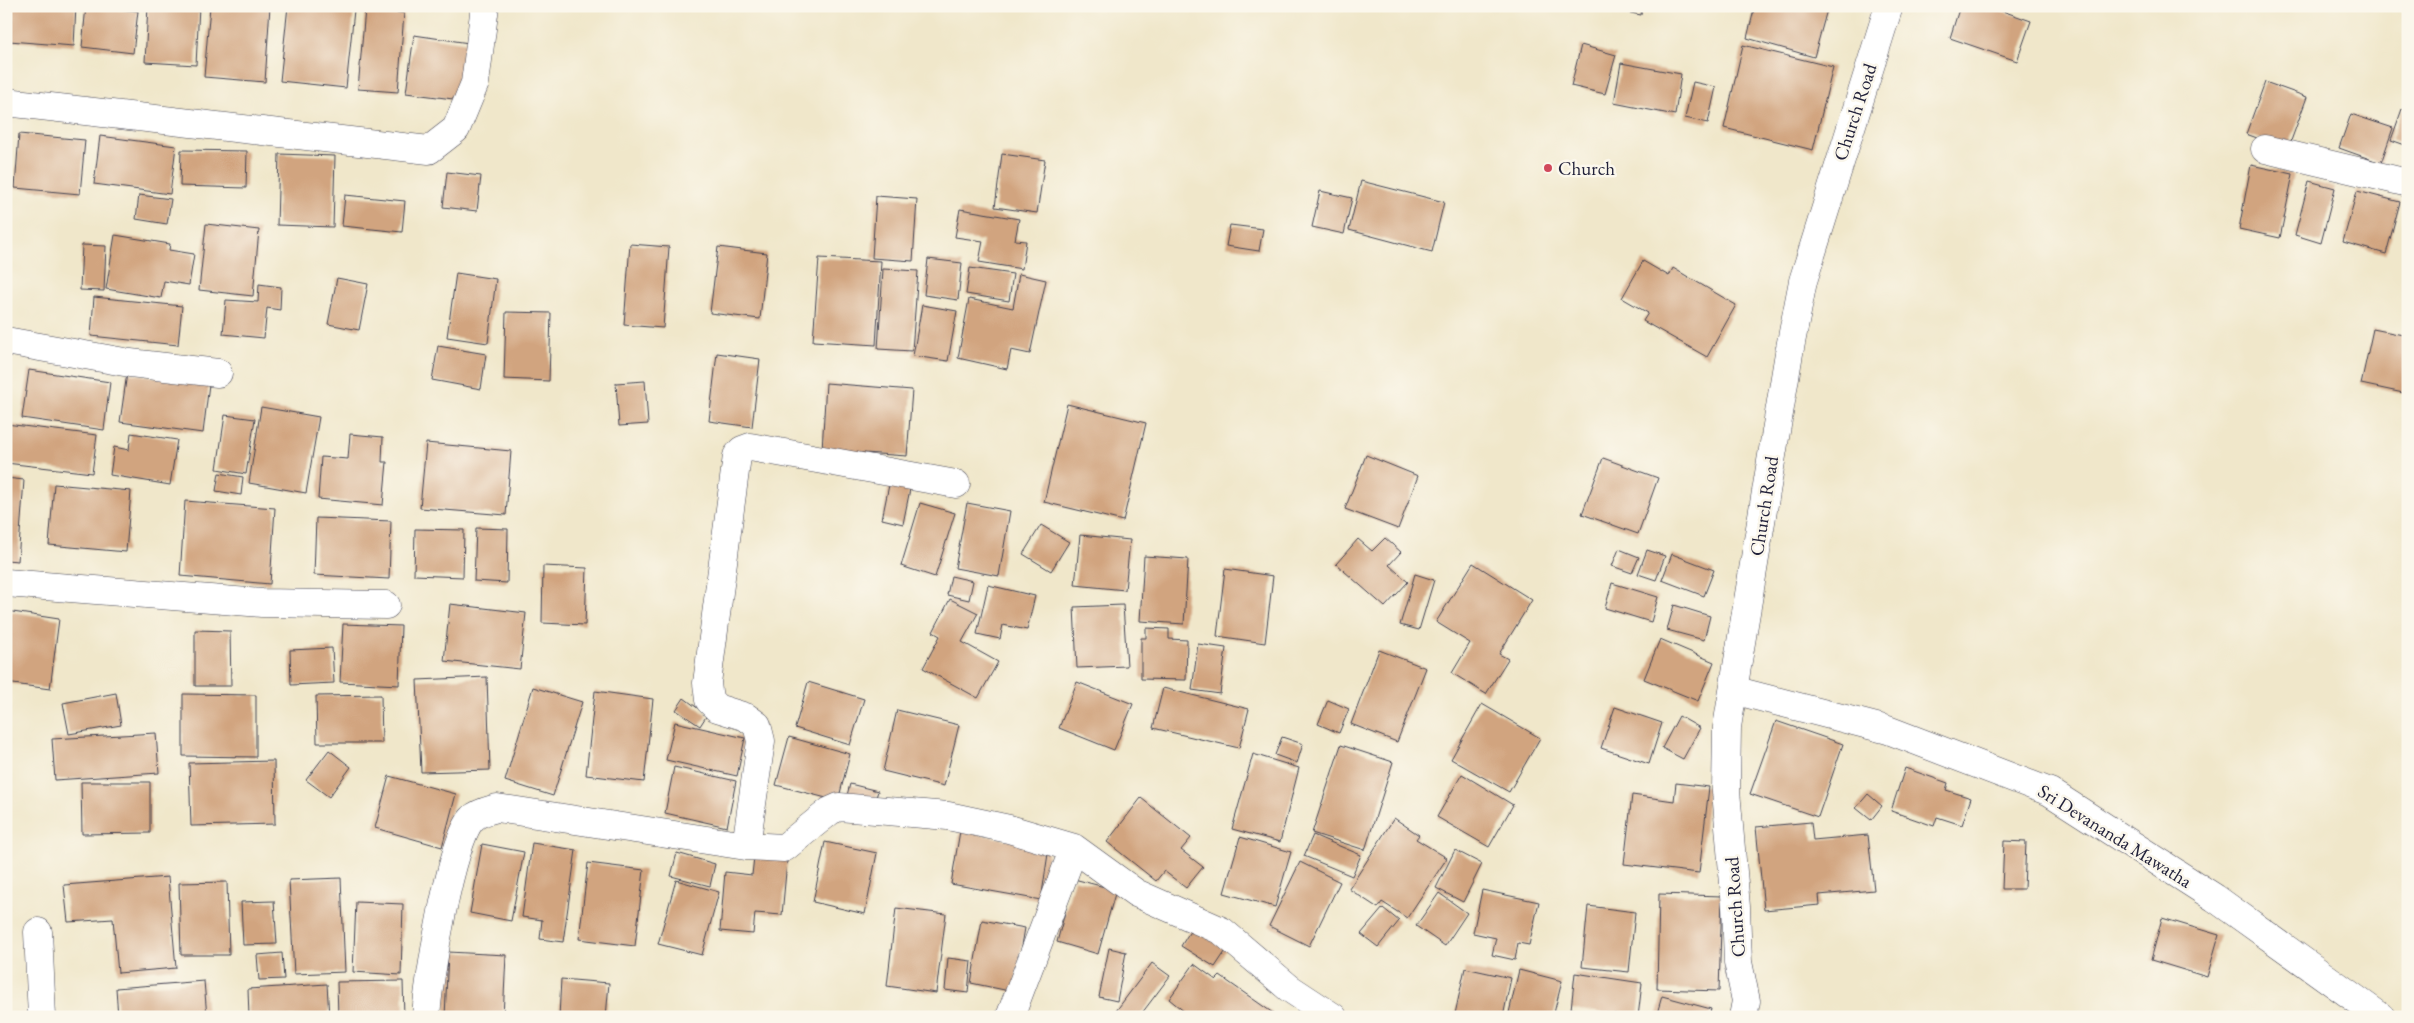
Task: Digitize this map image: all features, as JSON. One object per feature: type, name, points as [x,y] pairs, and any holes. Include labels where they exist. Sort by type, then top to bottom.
[{"type":"street","points":[[6,102],[428,150],[456,129],[475,83],[484,6]]},
{"type":"street","name":"Church Road","points":[[1743,1017],[1746,1001],[1738,962],[1736,907],[1726,791],[1727,726],[1789,354],[1803,281],[1889,6]]},
{"type":"street","points":[[2265,149],[2408,183]]},
{"type":"street","points":[[6,341],[130,363],[218,372]]},
{"type":"street","points":[[746,846],[761,741],[757,725],[746,717],[717,708],[708,700],[707,683],[737,456],[742,450],[750,447],[956,484]]},
{"type":"street","points":[[6,583],[262,602],[386,605]]},
{"type":"street","name":"Sri Devananda Mawatha","points":[[1733,690],[1888,730],[2050,792],[2215,898],[2381,1017]]},
{"type":"street","points":[[426,1017],[428,983],[458,843],[473,817],[497,808],[746,846],[784,848],[830,811],[839,808],[948,816],[1009,828],[1074,848],[1136,893],[1222,931],[1290,988],[1333,1017]]},
{"type":"street","points":[[1010,1017],[1074,848]]},
{"type":"street","points":[[38,932],[42,1017]]},
{"type":"building","points":[[12,6],[76,6],[74,46],[9,41]]},
{"type":"building","points":[[86,6],[138,11],[133,53],[82,47]]},
{"type":"building","points":[[148,6],[199,6],[196,65],[145,62]]},
{"type":"building","points":[[210,6],[270,6],[265,82],[204,77]]},
{"type":"building","points":[[288,6],[324,6],[354,10],[346,88],[280,81]]},
{"type":"building","points":[[1595,6],[1642,6],[1641,15]]},
{"type":"building","points":[[1755,6],[1828,6],[1814,57],[1747,38]]},
{"type":"building","points":[[1960,6],[1988,6],[2031,21],[2017,61],[1950,38]]},
{"type":"building","points":[[365,9],[404,13],[398,92],[358,89]]},
{"type":"building","points":[[414,35],[469,43],[461,100],[406,93]]},
{"type":"building","points":[[1581,45],[1616,55],[1605,94],[1571,86]]},
{"type":"building","points":[[1743,45],[1833,67],[1813,150],[1724,128]]},
{"type":"building","points":[[1621,63],[1681,74],[1675,115],[1614,103]]},
{"type":"building","points":[[1693,82],[1716,87],[1708,123],[1685,118]]},
{"type":"building","points":[[2265,82],[2307,97],[2288,149],[2246,134]]},
{"type":"building","points":[[2402,109],[2408,111],[2408,146],[2391,140]]},
{"type":"building","points":[[2351,114],[2393,128],[2381,163],[2339,148]]},
{"type":"building","points":[[19,134],[85,140],[80,194],[15,188]]},
{"type":"building","points":[[100,136],[176,146],[170,194],[94,184]]},
{"type":"building","points":[[181,150],[247,151],[246,188],[180,186]]},
{"type":"building","points":[[279,154],[335,156],[333,227],[277,225]]},
{"type":"building","points":[[1002,154],[1045,160],[1037,213],[995,207]]},
{"type":"building","points":[[2251,165],[2293,174],[2280,238],[2239,229]]},
{"type":"building","points":[[447,172],[481,176],[477,211],[443,207]]},
{"type":"building","points":[[1361,181],[1444,202],[1432,252],[1349,230]]},
{"type":"building","points":[[2309,181],[2335,188],[2321,243],[2295,235]]},
{"type":"building","points":[[1320,191],[1352,198],[1344,234],[1312,227]]},
{"type":"building","points":[[2357,191],[2400,202],[2386,254],[2343,242]]},
{"type":"building","points":[[139,195],[171,199],[167,224],[136,219]]},
{"type":"building","points":[[345,195],[405,201],[402,232],[342,226]]},
{"type":"building","points":[[876,196],[917,199],[913,261],[872,258]]},
{"type":"building","points":[[960,209],[1019,219],[1015,240],[1026,241],[1022,269],[979,262],[983,241],[955,237]]},
{"type":"building","points":[[206,224],[259,230],[253,296],[199,290]]},
{"type":"building","points":[[1230,225],[1263,229],[1259,251],[1226,246]]},
{"type":"building","points":[[115,235],[170,244],[169,250],[194,254],[189,285],[164,281],[161,298],[106,289]]},
{"type":"building","points":[[630,244],[669,247],[663,328],[624,325]]},
{"type":"building","points":[[82,245],[106,246],[104,291],[80,290]]},
{"type":"building","points":[[718,247],[767,253],[760,319],[710,313]]},
{"type":"building","points":[[819,258],[881,261],[876,345],[813,341]]},
{"type":"building","points":[[928,259],[962,263],[958,300],[924,295]]},
{"type":"building","points":[[1643,261],[1669,276],[1673,268],[1736,305],[1707,357],[1643,321],[1648,313],[1622,298]]},
{"type":"building","points":[[970,268],[1013,274],[1009,301],[966,294]]},
{"type":"building","points":[[883,269],[918,271],[912,351],[878,349]]},
{"type":"building","points":[[456,273],[496,279],[488,343],[447,337]]},
{"type":"building","points":[[1019,274],[1046,280],[1030,354],[1011,350],[1007,369],[958,358],[969,299],[1013,308]]},
{"type":"building","points":[[337,278],[368,284],[359,330],[328,324]]},
{"type":"building","points":[[259,284],[281,287],[280,310],[267,308],[264,338],[223,334],[226,300],[258,302]]},
{"type":"building","points":[[94,297],[182,306],[178,345],[91,336]]},
{"type":"building","points":[[922,305],[957,311],[948,361],[913,356]]},
{"type":"building","points":[[506,312],[551,313],[549,381],[504,379]]},
{"type":"building","points":[[2373,329],[2408,336],[2408,394],[2361,384]]},
{"type":"building","points":[[438,346],[486,354],[481,389],[432,380]]},
{"type":"building","points":[[717,353],[760,359],[752,427],[709,421]]},
{"type":"building","points":[[29,370],[110,382],[104,430],[22,418]]},
{"type":"building","points":[[127,373],[209,384],[203,433],[120,422]]},
{"type":"building","points":[[645,381],[648,424],[619,426],[616,383]]},
{"type":"building","points":[[826,383],[912,390],[907,456],[822,450]]},
{"type":"building","points":[[1067,404],[1146,423],[1123,521],[1044,502]]},
{"type":"building","points":[[261,407],[319,417],[306,493],[249,483]]},
{"type":"building","points":[[225,415],[255,419],[246,474],[217,469]]},
{"type":"building","points":[[6,424],[97,435],[92,473],[6,463]]},
{"type":"building","points":[[131,433],[177,440],[170,485],[110,475],[114,447],[129,450]]},
{"type":"building","points":[[350,434],[383,437],[382,462],[387,462],[383,505],[318,499],[321,457],[348,459]]},
{"type":"building","points":[[426,443],[511,451],[506,515],[420,508]]},
{"type":"building","points":[[1366,455],[1418,476],[1398,529],[1345,509]]},
{"type":"building","points":[[1603,458],[1658,478],[1638,534],[1582,514]]},
{"type":"building","points":[[219,473],[243,477],[241,495],[216,491]]},
{"type":"building","points":[[6,478],[24,480],[18,561],[6,560]]},
{"type":"building","points":[[54,484],[131,491],[126,552],[49,545]]},
{"type":"building","points":[[889,485],[910,489],[903,524],[882,519]]},
{"type":"building","points":[[185,501],[275,508],[270,584],[180,576]]},
{"type":"building","points":[[920,503],[955,513],[935,577],[901,566]]},
{"type":"building","points":[[967,503],[1010,511],[999,576],[955,568]]},
{"type":"building","points":[[316,518],[391,521],[389,579],[314,575]]},
{"type":"building","points":[[1041,525],[1069,542],[1051,571],[1023,554]]},
{"type":"building","points":[[476,528],[508,529],[507,583],[474,581]]},
{"type":"building","points":[[415,529],[464,530],[463,577],[414,575]]},
{"type":"building","points":[[1080,535],[1130,540],[1125,590],[1075,585]]},
{"type":"building","points":[[1385,538],[1401,552],[1389,565],[1408,582],[1385,607],[1336,564],[1358,539],[1372,551]]},
{"type":"building","points":[[1619,549],[1639,557],[1632,573],[1612,566]]},
{"type":"building","points":[[1647,550],[1665,556],[1656,580],[1638,574]]},
{"type":"building","points":[[1672,554],[1714,570],[1704,596],[1662,580]]},
{"type":"building","points":[[1144,556],[1188,559],[1184,624],[1140,621]]},
{"type":"building","points":[[1473,563],[1532,600],[1499,654],[1508,659],[1486,694],[1452,673],[1470,643],[1436,622]]},
{"type":"building","points":[[543,566],[587,568],[585,625],[542,623]]},
{"type":"building","points":[[1225,569],[1273,576],[1265,643],[1217,636]]},
{"type":"building","points":[[1415,574],[1434,580],[1419,630],[1400,625]]},
{"type":"building","points":[[951,576],[973,581],[969,600],[947,595]]},
{"type":"building","points":[[1612,583],[1658,597],[1651,622],[1605,608]]},
{"type":"building","points":[[988,585],[1035,596],[1027,630],[1003,625],[1000,639],[977,634]]},
{"type":"building","points":[[950,599],[978,613],[962,642],[998,662],[978,698],[923,668],[940,636],[933,632]]},
{"type":"building","points":[[450,604],[526,613],[520,669],[444,661]]},
{"type":"building","points":[[1123,605],[1127,666],[1077,668],[1074,607]]},
{"type":"building","points":[[1674,605],[1710,616],[1704,640],[1667,630]]},
{"type":"building","points":[[6,611],[59,619],[50,689],[6,683]]},
{"type":"building","points":[[343,624],[401,626],[399,685],[340,682]]},
{"type":"building","points":[[1146,628],[1169,629],[1169,639],[1187,640],[1186,680],[1141,679],[1141,638],[1146,638]]},
{"type":"building","points":[[195,630],[230,631],[231,686],[195,686]]},
{"type":"building","points":[[1660,639],[1714,662],[1698,701],[1644,679]]},
{"type":"building","points":[[1198,644],[1226,648],[1220,694],[1192,690]]},
{"type":"building","points":[[332,648],[334,683],[291,685],[290,650]]},
{"type":"building","points":[[1379,650],[1426,668],[1397,742],[1351,724]]},
{"type":"building","points":[[487,677],[490,770],[421,772],[417,680]]},
{"type":"building","points":[[808,682],[864,699],[850,745],[795,728]]},
{"type":"building","points":[[1077,682],[1133,704],[1114,750],[1059,728]]},
{"type":"building","points":[[533,687],[582,702],[553,796],[505,781]]},
{"type":"building","points":[[1163,688],[1249,709],[1239,748],[1153,728]]},
{"type":"building","points":[[595,691],[653,699],[644,782],[586,775]]},
{"type":"building","points":[[116,693],[121,725],[69,734],[63,703]]},
{"type":"building","points":[[183,694],[256,695],[256,757],[183,756]]},
{"type":"building","points":[[381,695],[382,743],[317,743],[316,696]]},
{"type":"building","points":[[684,698],[707,715],[700,726],[676,710]]},
{"type":"building","points":[[1328,700],[1349,709],[1339,733],[1318,724]]},
{"type":"building","points":[[1482,704],[1540,738],[1509,792],[1451,759]]},
{"type":"building","points":[[1615,707],[1662,723],[1649,764],[1601,748]]},
{"type":"building","points":[[897,710],[959,725],[944,786],[883,771]]},
{"type":"building","points":[[1679,716],[1700,728],[1683,759],[1662,748]]},
{"type":"building","points":[[1776,721],[1843,744],[1818,817],[1750,794]]},
{"type":"building","points":[[675,722],[745,738],[737,776],[666,760]]},
{"type":"building","points":[[156,733],[159,773],[55,780],[52,739]]},
{"type":"building","points":[[789,737],[850,754],[838,801],[776,785]]},
{"type":"building","points":[[1282,737],[1303,744],[1297,763],[1275,755]]},
{"type":"building","points":[[1341,745],[1393,762],[1365,850],[1312,833]]},
{"type":"building","points":[[329,750],[351,767],[329,797],[306,780]]},
{"type":"building","points":[[1253,754],[1299,768],[1280,842],[1232,829]]},
{"type":"building","points":[[274,761],[275,824],[191,826],[189,763]]},
{"type":"building","points":[[674,767],[736,781],[727,827],[665,813]]},
{"type":"building","points":[[1905,768],[1948,783],[1946,790],[1971,798],[1962,825],[1937,817],[1934,826],[1891,811]]},
{"type":"building","points":[[1462,774],[1513,805],[1489,847],[1437,817]]},
{"type":"building","points":[[389,776],[456,794],[442,847],[375,828]]},
{"type":"building","points":[[81,782],[150,782],[150,833],[82,834]]},
{"type":"building","points":[[1676,783],[1709,787],[1699,873],[1624,864],[1632,795],[1674,801]]},
{"type":"building","points":[[850,784],[878,791],[873,807],[846,799]]},
{"type":"building","points":[[1868,794],[1882,806],[1871,820],[1856,808]]},
{"type":"building","points":[[1141,798],[1191,838],[1181,850],[1203,867],[1186,888],[1164,871],[1156,881],[1107,842]]},
{"type":"building","points":[[1394,818],[1419,835],[1416,839],[1447,858],[1407,918],[1382,902],[1378,908],[1349,889]]},
{"type":"building","points":[[1811,822],[1813,840],[1868,835],[1874,890],[1819,895],[1820,905],[1764,910],[1756,827]]},
{"type":"building","points":[[960,831],[1049,847],[1041,900],[951,884]]},
{"type":"building","points":[[1313,835],[1361,855],[1352,876],[1304,856]]},
{"type":"building","points":[[1240,837],[1291,852],[1275,907],[1224,893]]},
{"type":"building","points":[[2004,841],[2026,842],[2024,889],[2002,889]]},
{"type":"building","points":[[825,842],[877,853],[865,914],[813,902]]},
{"type":"building","points":[[532,843],[576,850],[563,942],[540,939],[542,920],[522,917]]},
{"type":"building","points":[[482,844],[524,852],[511,921],[470,913]]},
{"type":"building","points":[[1455,850],[1482,864],[1463,902],[1436,888]]},
{"type":"building","points":[[677,853],[715,864],[710,886],[671,876]]},
{"type":"building","points":[[754,857],[787,861],[782,915],[755,913],[753,934],[720,931],[725,872],[752,875]]},
{"type":"building","points":[[1300,862],[1340,882],[1309,946],[1269,926]]},
{"type":"building","points":[[588,863],[644,870],[635,946],[579,939]]},
{"type":"building","points":[[168,877],[176,968],[118,973],[113,919],[68,922],[64,885]]},
{"type":"building","points":[[341,878],[345,972],[294,974],[289,880]]},
{"type":"building","points":[[1074,879],[1116,890],[1098,954],[1057,942]]},
{"type":"building","points":[[676,880],[719,892],[702,955],[658,944]]},
{"type":"building","points":[[227,882],[229,955],[181,955],[179,883]]},
{"type":"building","points":[[1482,890],[1539,902],[1529,945],[1518,943],[1515,960],[1492,955],[1496,938],[1473,933]]},
{"type":"building","points":[[1439,893],[1467,913],[1445,946],[1416,926]]},
{"type":"building","points":[[1659,894],[1722,896],[1719,991],[1657,989]]},
{"type":"building","points":[[274,901],[277,944],[243,945],[241,902]]},
{"type":"building","points":[[356,902],[403,904],[401,975],[353,972]]},
{"type":"building","points":[[1588,906],[1635,912],[1629,972],[1582,967]]},
{"type":"building","points":[[896,908],[946,914],[936,993],[887,986]]},
{"type":"building","points":[[1383,908],[1399,921],[1378,947],[1361,934]]},
{"type":"building","points":[[2162,918],[2219,935],[2207,977],[2151,960]]},
{"type":"building","points":[[982,920],[1025,928],[1014,992],[971,983]]},
{"type":"building","points":[[1192,928],[1227,949],[1215,967],[1181,946]]},
{"type":"building","points":[[1109,948],[1126,952],[1117,1001],[1099,997]]},
{"type":"building","points":[[448,952],[506,955],[503,1017],[445,1017]]},
{"type":"building","points":[[282,953],[284,979],[259,980],[257,955]]},
{"type":"building","points":[[948,958],[971,961],[968,993],[945,990]]},
{"type":"building","points":[[1152,963],[1170,976],[1139,1017],[1116,1017],[1113,1015]]},
{"type":"building","points":[[1194,964],[1216,980],[1220,976],[1273,1013],[1270,1017],[1191,1017],[1169,999]]},
{"type":"building","points":[[1465,968],[1511,978],[1503,1017],[1468,1017],[1455,1014]]},
{"type":"building","points":[[1519,970],[1562,981],[1553,1017],[1508,1017]]},
{"type":"building","points":[[1575,973],[1642,983],[1638,1017],[1571,1009]]},
{"type":"building","points":[[561,979],[609,983],[606,1017],[559,1017]]},
{"type":"building","points":[[204,981],[207,1017],[118,1017],[116,988]]},
{"type":"building","points":[[403,981],[404,1017],[338,1017],[337,982]]},
{"type":"building","points":[[327,984],[329,1017],[249,1017],[248,989]]},
{"type":"building","points":[[1662,996],[1711,1009],[1709,1017],[1656,1017]]},
{"type":"place","name":"Church","points":[[1548,168]]}]
